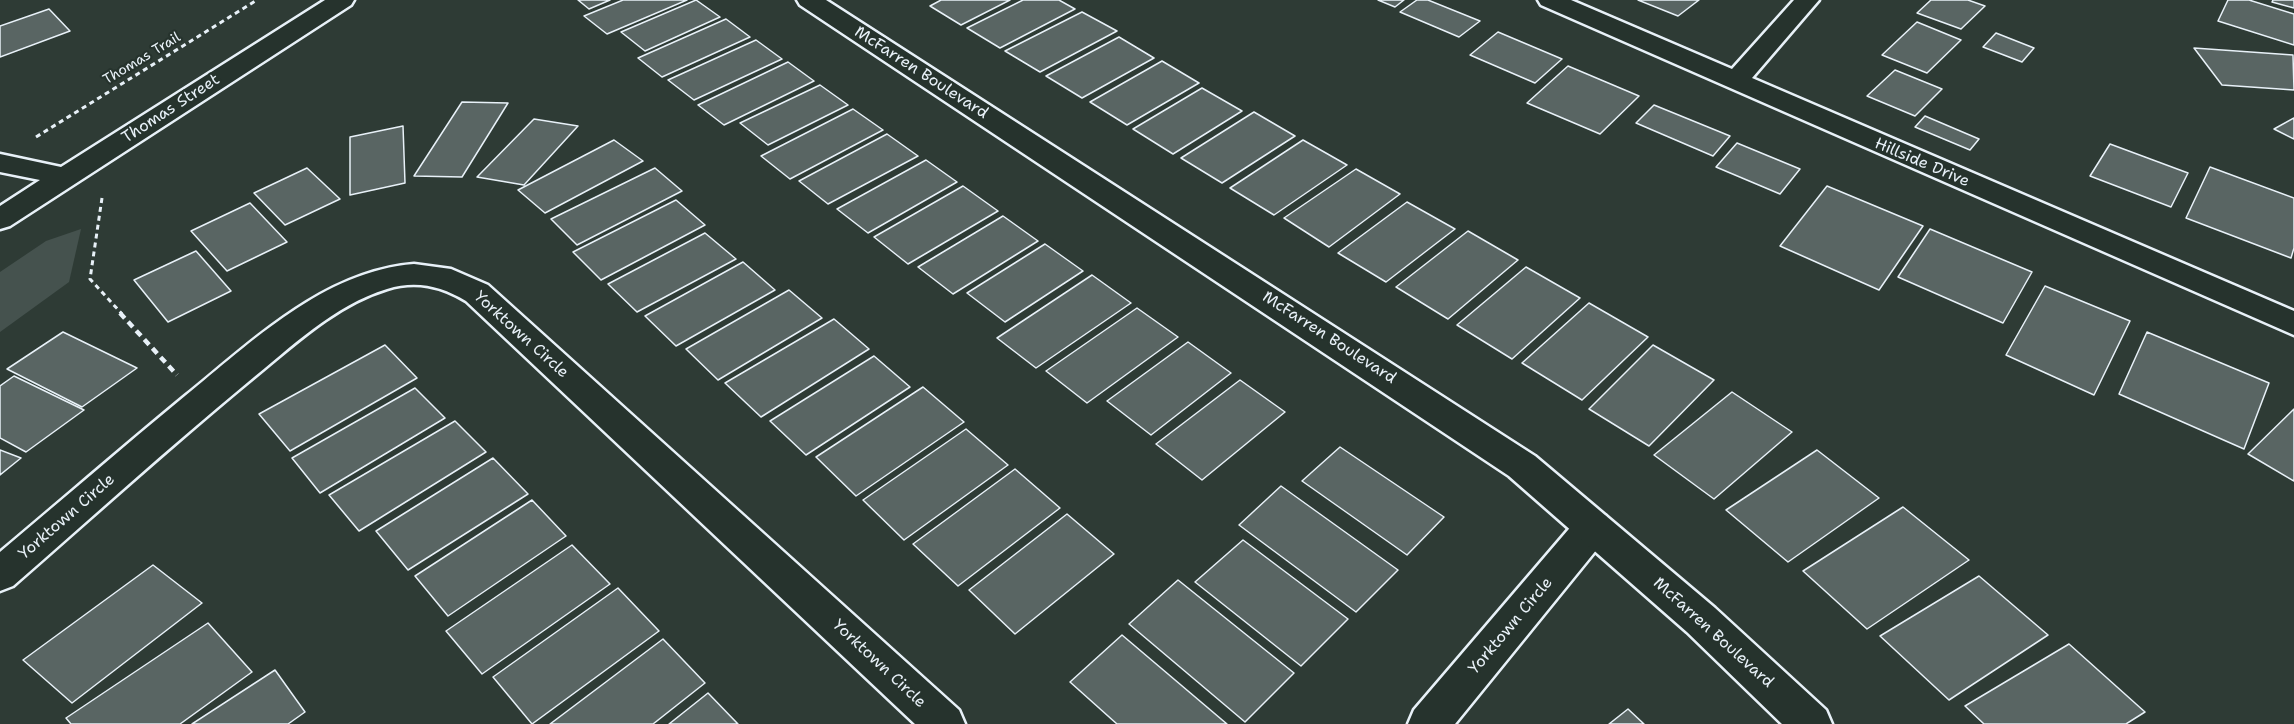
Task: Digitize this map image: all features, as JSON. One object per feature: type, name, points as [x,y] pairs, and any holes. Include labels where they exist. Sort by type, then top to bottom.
[{"type":"street","name":"Thomas Street","points":[[0,219],[342,0]]},
{"type":"street","name":"McFarren Boulevard","points":[[809,0],[1522,466],[1701,620],[1811,724]]},
{"type":"street","name":"Hillside Drive","points":[[1550,0],[2294,324]]},
{"type":"street","points":[[1735,82],[1806,0]]},
{"type":"street","points":[[0,163],[65,177]]},
{"type":"street","name":"Yorktown Circle","points":[[0,575],[201,402],[318,309],[345,293],[396,276],[444,276],[462,283],[477,293],[944,724]]},
{"type":"street","name":"Yorktown Circle","points":[[1429,724],[1593,527]]},
{"type":"path","name":"Thomas Trail","points":[[38,136],[257,0]]},
{"type":"path","points":[[102,198],[90,279],[201,402]]},
{"type":"shaded area","points":[[81,229],[69,282],[0,332],[0,272],[46,241]]},
{"type":"building","points":[[578,0],[610,0],[589,9]]},
{"type":"building","points":[[623,0],[687,0],[607,34],[584,16]]},
{"type":"building","points":[[696,0],[720,17],[645,51],[621,32]]},
{"type":"building","points":[[941,0],[1010,0],[961,25],[930,6]]},
{"type":"building","points":[[1023,0],[1059,0],[1075,9],[1000,48],[967,28]]},
{"type":"building","points":[[1378,0],[1404,0],[1395,7]]},
{"type":"building","points":[[1417,0],[1428,0],[1480,21],[1459,37],[1400,12]]},
{"type":"building","points":[[1638,0],[1699,0],[1678,16]]},
{"type":"building","points":[[1931,0],[1968,0],[1985,6],[1961,29],[1917,13]]},
{"type":"building","points":[[2228,0],[2249,0],[2294,14],[2294,45],[2218,21]]},
{"type":"building","points":[[2273,0],[2294,0],[2294,8],[2272,2]]},
{"type":"building","points":[[49,9],[70,31],[0,57],[0,26]]},
{"type":"building","points":[[1082,12],[1117,31],[1040,72],[1005,51]]},
{"type":"building","points":[[726,19],[750,37],[662,77],[638,58]]},
{"type":"building","points":[[1917,22],[1961,40],[1927,73],[1882,55]]},
{"type":"building","points":[[1498,32],[1562,59],[1535,83],[1470,55]]},
{"type":"building","points":[[1996,33],[2034,48],[2022,62],[1983,47]]},
{"type":"building","points":[[1119,37],[1154,58],[1082,98],[1046,76]]},
{"type":"building","points":[[756,40],[782,59],[694,100],[668,80]]},
{"type":"building","points":[[2194,48],[2293,55],[2294,90],[2222,85]]},
{"type":"building","points":[[1162,61],[1199,83],[1127,125],[1090,102]]},
{"type":"building","points":[[788,62],[814,81],[724,125],[698,105]]},
{"type":"building","points":[[1568,66],[1639,96],[1600,134],[1527,103]]},
{"type":"building","points":[[1895,70],[1942,89],[1915,116],[1867,96]]},
{"type":"building","points":[[820,85],[848,105],[768,145],[740,123]]},
{"type":"building","points":[[1202,88],[1242,111],[1173,154],[1133,129]]},
{"type":"building","points":[[462,102],[508,103],[462,177],[414,176]]},
{"type":"building","points":[[1654,105],[1730,136],[1713,156],[1636,123]]},
{"type":"building","points":[[853,109],[883,130],[790,179],[761,156]]},
{"type":"building","points":[[1254,112],[1295,136],[1222,183],[1181,158]]},
{"type":"building","points":[[1925,116],[1979,139],[1970,150],[1915,127]]},
{"type":"building","points":[[2294,118],[2294,139],[2274,129]]},
{"type":"building","points":[[534,119],[578,126],[524,185],[477,177]]},
{"type":"building","points":[[403,126],[405,183],[350,195],[350,137]]},
{"type":"building","points":[[887,134],[918,156],[828,204],[799,181]]},
{"type":"building","points":[[614,140],[643,161],[545,213],[518,190]]},
{"type":"building","points":[[1303,140],[1347,165],[1274,215],[1230,188]]},
{"type":"building","points":[[1737,143],[1800,169],[1780,194],[1716,167]]},
{"type":"building","points":[[2110,144],[2188,173],[2171,207],[2090,176]]},
{"type":"building","points":[[926,160],[957,182],[868,233],[837,209]]},
{"type":"building","points":[[2210,167],[2294,198],[2294,248],[2291,258],[2186,218]]},
{"type":"building","points":[[307,168],[340,199],[285,225],[254,193]]},
{"type":"building","points":[[655,168],[682,191],[577,245],[551,219]]},
{"type":"building","points":[[1356,169],[1400,194],[1329,247],[1284,218]]},
{"type":"building","points":[[963,186],[998,211],[908,264],[874,237]]},
{"type":"building","points":[[1827,186],[1923,226],[1879,290],[1780,246]]},
{"type":"building","points":[[676,200],[705,225],[601,280],[573,252]]},
{"type":"building","points":[[1407,202],[1455,229],[1386,282],[1338,253]]},
{"type":"building","points":[[250,203],[287,242],[227,271],[191,231]]},
{"type":"building","points":[[1003,216],[1038,241],[953,294],[918,267]]},
{"type":"building","points":[[1930,229],[2032,272],[2003,323],[1898,277]]},
{"type":"building","points":[[1468,231],[1518,260],[1448,319],[1396,287]]},
{"type":"building","points":[[705,233],[736,259],[637,312],[608,284]]},
{"type":"building","points":[[1045,244],[1083,271],[1005,322],[967,293]]},
{"type":"building","points":[[196,251],[231,291],[168,322],[134,280]]},
{"type":"building","points":[[743,262],[775,290],[676,346],[645,316]]},
{"type":"building","points":[[1526,267],[1580,298],[1512,359],[1457,325]]},
{"type":"building","points":[[1092,275],[1131,303],[1036,368],[997,338]]},
{"type":"building","points":[[2045,286],[2130,321],[2094,395],[2006,355]]},
{"type":"building","points":[[789,290],[822,318],[718,380],[686,349]]},
{"type":"building","points":[[1589,303],[1648,337],[1582,400],[1522,363]]},
{"type":"building","points":[[1137,308],[1178,337],[1087,403],[1046,371]]},
{"type":"building","points":[[834,319],[869,349],[761,417],[725,383]]},
{"type":"building","points":[[63,332],[137,368],[82,407],[7,369]]},
{"type":"building","points":[[2147,332],[2269,383],[2244,449],[2119,394]]},
{"type":"building","points":[[1188,342],[1231,373],[1151,435],[1107,401]]},
{"type":"building","points":[[385,345],[417,378],[290,451],[259,414]]},
{"type":"building","points":[[1653,345],[1714,380],[1649,446],[1589,409]]},
{"type":"building","points":[[874,356],[910,387],[806,455],[770,421]]},
{"type":"building","points":[[14,376],[84,410],[26,452],[0,438],[0,386]]},
{"type":"building","points":[[1240,380],[1285,412],[1202,480],[1156,444]]},
{"type":"building","points":[[923,387],[964,422],[856,496],[816,457]]},
{"type":"building","points":[[415,388],[445,418],[320,493],[292,458]]},
{"type":"building","points":[[1732,392],[1792,432],[1714,499],[1654,455]]},
{"type":"building","points":[[2294,409],[2294,481],[2248,454]]},
{"type":"building","points":[[455,421],[486,452],[359,531],[329,495]]},
{"type":"building","points":[[966,429],[1008,465],[904,540],[863,500]]},
{"type":"building","points":[[1340,447],[1444,517],[1407,555],[1302,481]]},
{"type":"building","points":[[0,450],[21,458],[0,475]]},
{"type":"building","points":[[1817,450],[1879,498],[1788,562],[1726,510]]},
{"type":"building","points":[[493,458],[528,494],[408,570],[376,531]]},
{"type":"building","points":[[1015,469],[1060,508],[958,586],[913,544]]},
{"type":"building","points":[[1281,486],[1398,570],[1356,612],[1239,525]]},
{"type":"building","points":[[532,500],[566,536],[448,616],[415,576]]},
{"type":"building","points":[[1903,507],[1969,560],[1867,629],[1803,571]]},
{"type":"building","points":[[1067,514],[1114,554],[1015,634],[969,590]]},
{"type":"building","points":[[1243,540],[1348,619],[1301,666],[1195,582]]},
{"type":"building","points":[[572,545],[610,584],[482,674],[446,631]]},
{"type":"building","points":[[153,565],[202,603],[72,703],[23,660]]},
{"type":"building","points":[[1979,576],[2048,635],[1949,700],[1880,636]]},
{"type":"building","points":[[1178,580],[1294,673],[1245,722],[1129,624]]},
{"type":"building","points":[[618,588],[659,631],[532,724],[493,677]]},
{"type":"building","points":[[208,623],[252,672],[180,724],[71,724],[66,718]]},
{"type":"building","points":[[1122,635],[1227,724],[1117,724],[1070,682]]},
{"type":"building","points":[[663,639],[705,683],[653,724],[550,724]]},
{"type":"building","points":[[2069,644],[2145,712],[2126,724],[1984,724],[1965,706]]},
{"type":"building","points":[[275,670],[305,712],[288,724],[192,724]]},
{"type":"building","points":[[708,693],[738,724],[669,724]]},
{"type":"building","points":[[1628,709],[1644,724],[1609,724]]}]
